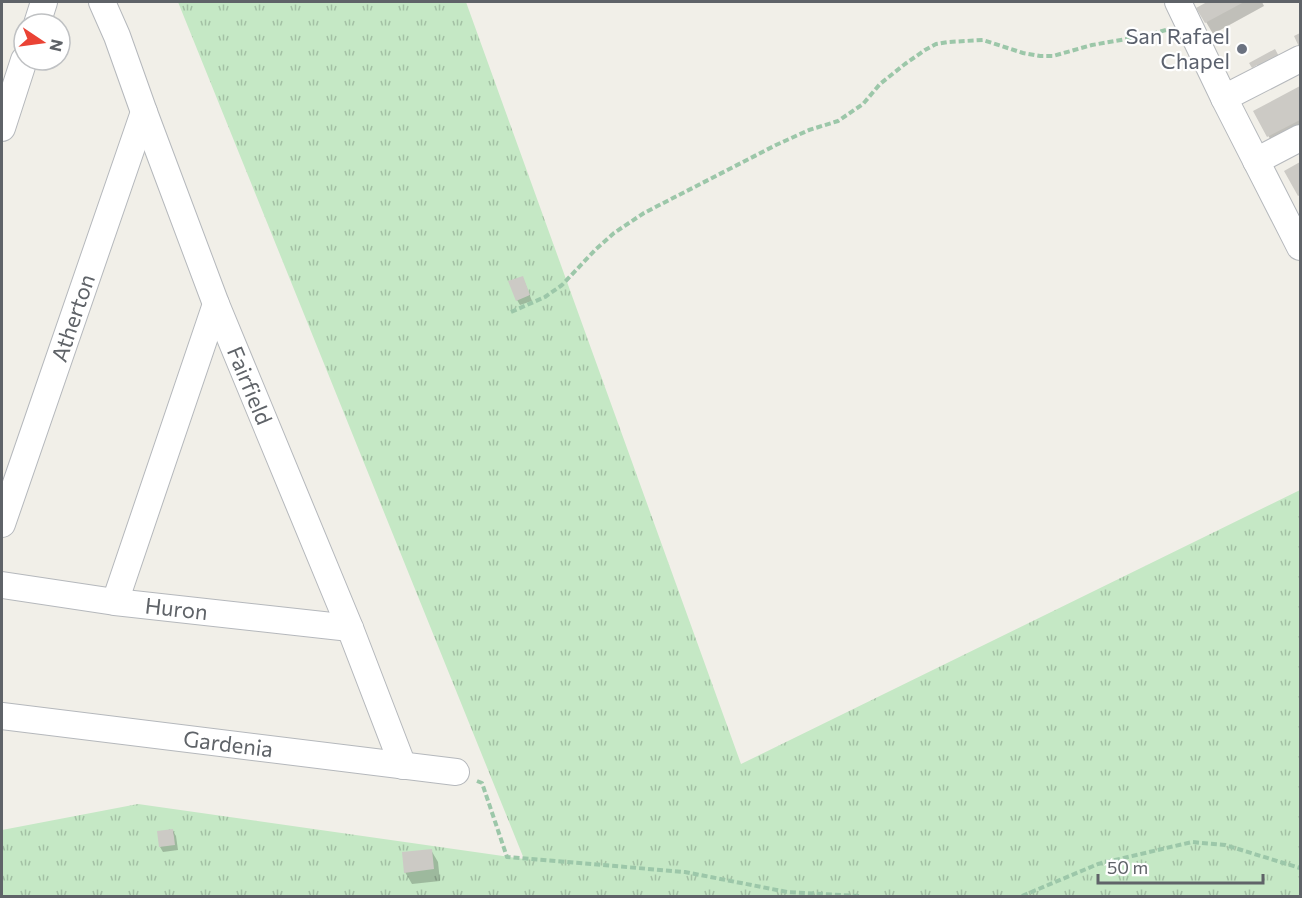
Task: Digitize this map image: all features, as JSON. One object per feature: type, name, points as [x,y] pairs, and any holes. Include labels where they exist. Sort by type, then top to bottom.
[{"type":"street","name":"Fairfield","points":[[102,2],[117,36],[216,304],[350,628],[403,766]]},
{"type":"street","points":[[1184,13],[1224,98],[1300,247]]},
{"type":"street","points":[[1224,98],[1300,59]]},
{"type":"street","points":[[2,128],[20,72]]},
{"type":"street","name":"Atherton","points":[[2,525],[144,112]]},
{"type":"street","points":[[1256,160],[1300,138]]},
{"type":"street","points":[[115,602],[216,304]]},
{"type":"street","name":"Huron","points":[[2,585],[115,602],[350,628]]},
{"type":"street","name":"Gardenia","points":[[2,716],[456,772]]},
{"type":"path","points":[[511,312],[545,297],[562,285],[614,233],[644,213],[776,145],[809,130],[838,121],[862,104],[880,84],[905,64],[936,44],[983,40],[1023,53],[1053,56],[1092,45],[1144,36],[1184,13]]},
{"type":"path","points":[[456,772],[482,783],[507,856],[685,872],[787,892],[859,897]]},
{"type":"path","points":[[1022,897],[1098,864],[1192,842],[1226,845],[1300,868]]},
{"type":"green space","points":[[178,2],[466,2],[741,764],[1300,490],[1300,896],[2,896],[2,830],[138,804],[524,859]]},
{"type":"building","points":[[1207,2],[1244,2],[1205,23],[1196,8]]},
{"type":"building","points":[[1300,33],[1300,49],[1294,36]]},
{"type":"building","points":[[1275,49],[1282,62],[1262,75],[1257,65],[1252,68],[1249,63]]},
{"type":"building","points":[[1300,86],[1300,120],[1267,137],[1253,111]]},
{"type":"building","points":[[1300,162],[1300,194],[1298,196],[1284,171]]},
{"type":"building","points":[[523,276],[530,295],[516,301],[508,281]]},
{"type":"building","points":[[173,829],[175,845],[159,847],[157,831]]},
{"type":"building","points":[[432,849],[434,869],[404,873],[402,852]]},
{"type":"place","name":"San Rafael Chapel","points":[[1242,49]]}]
